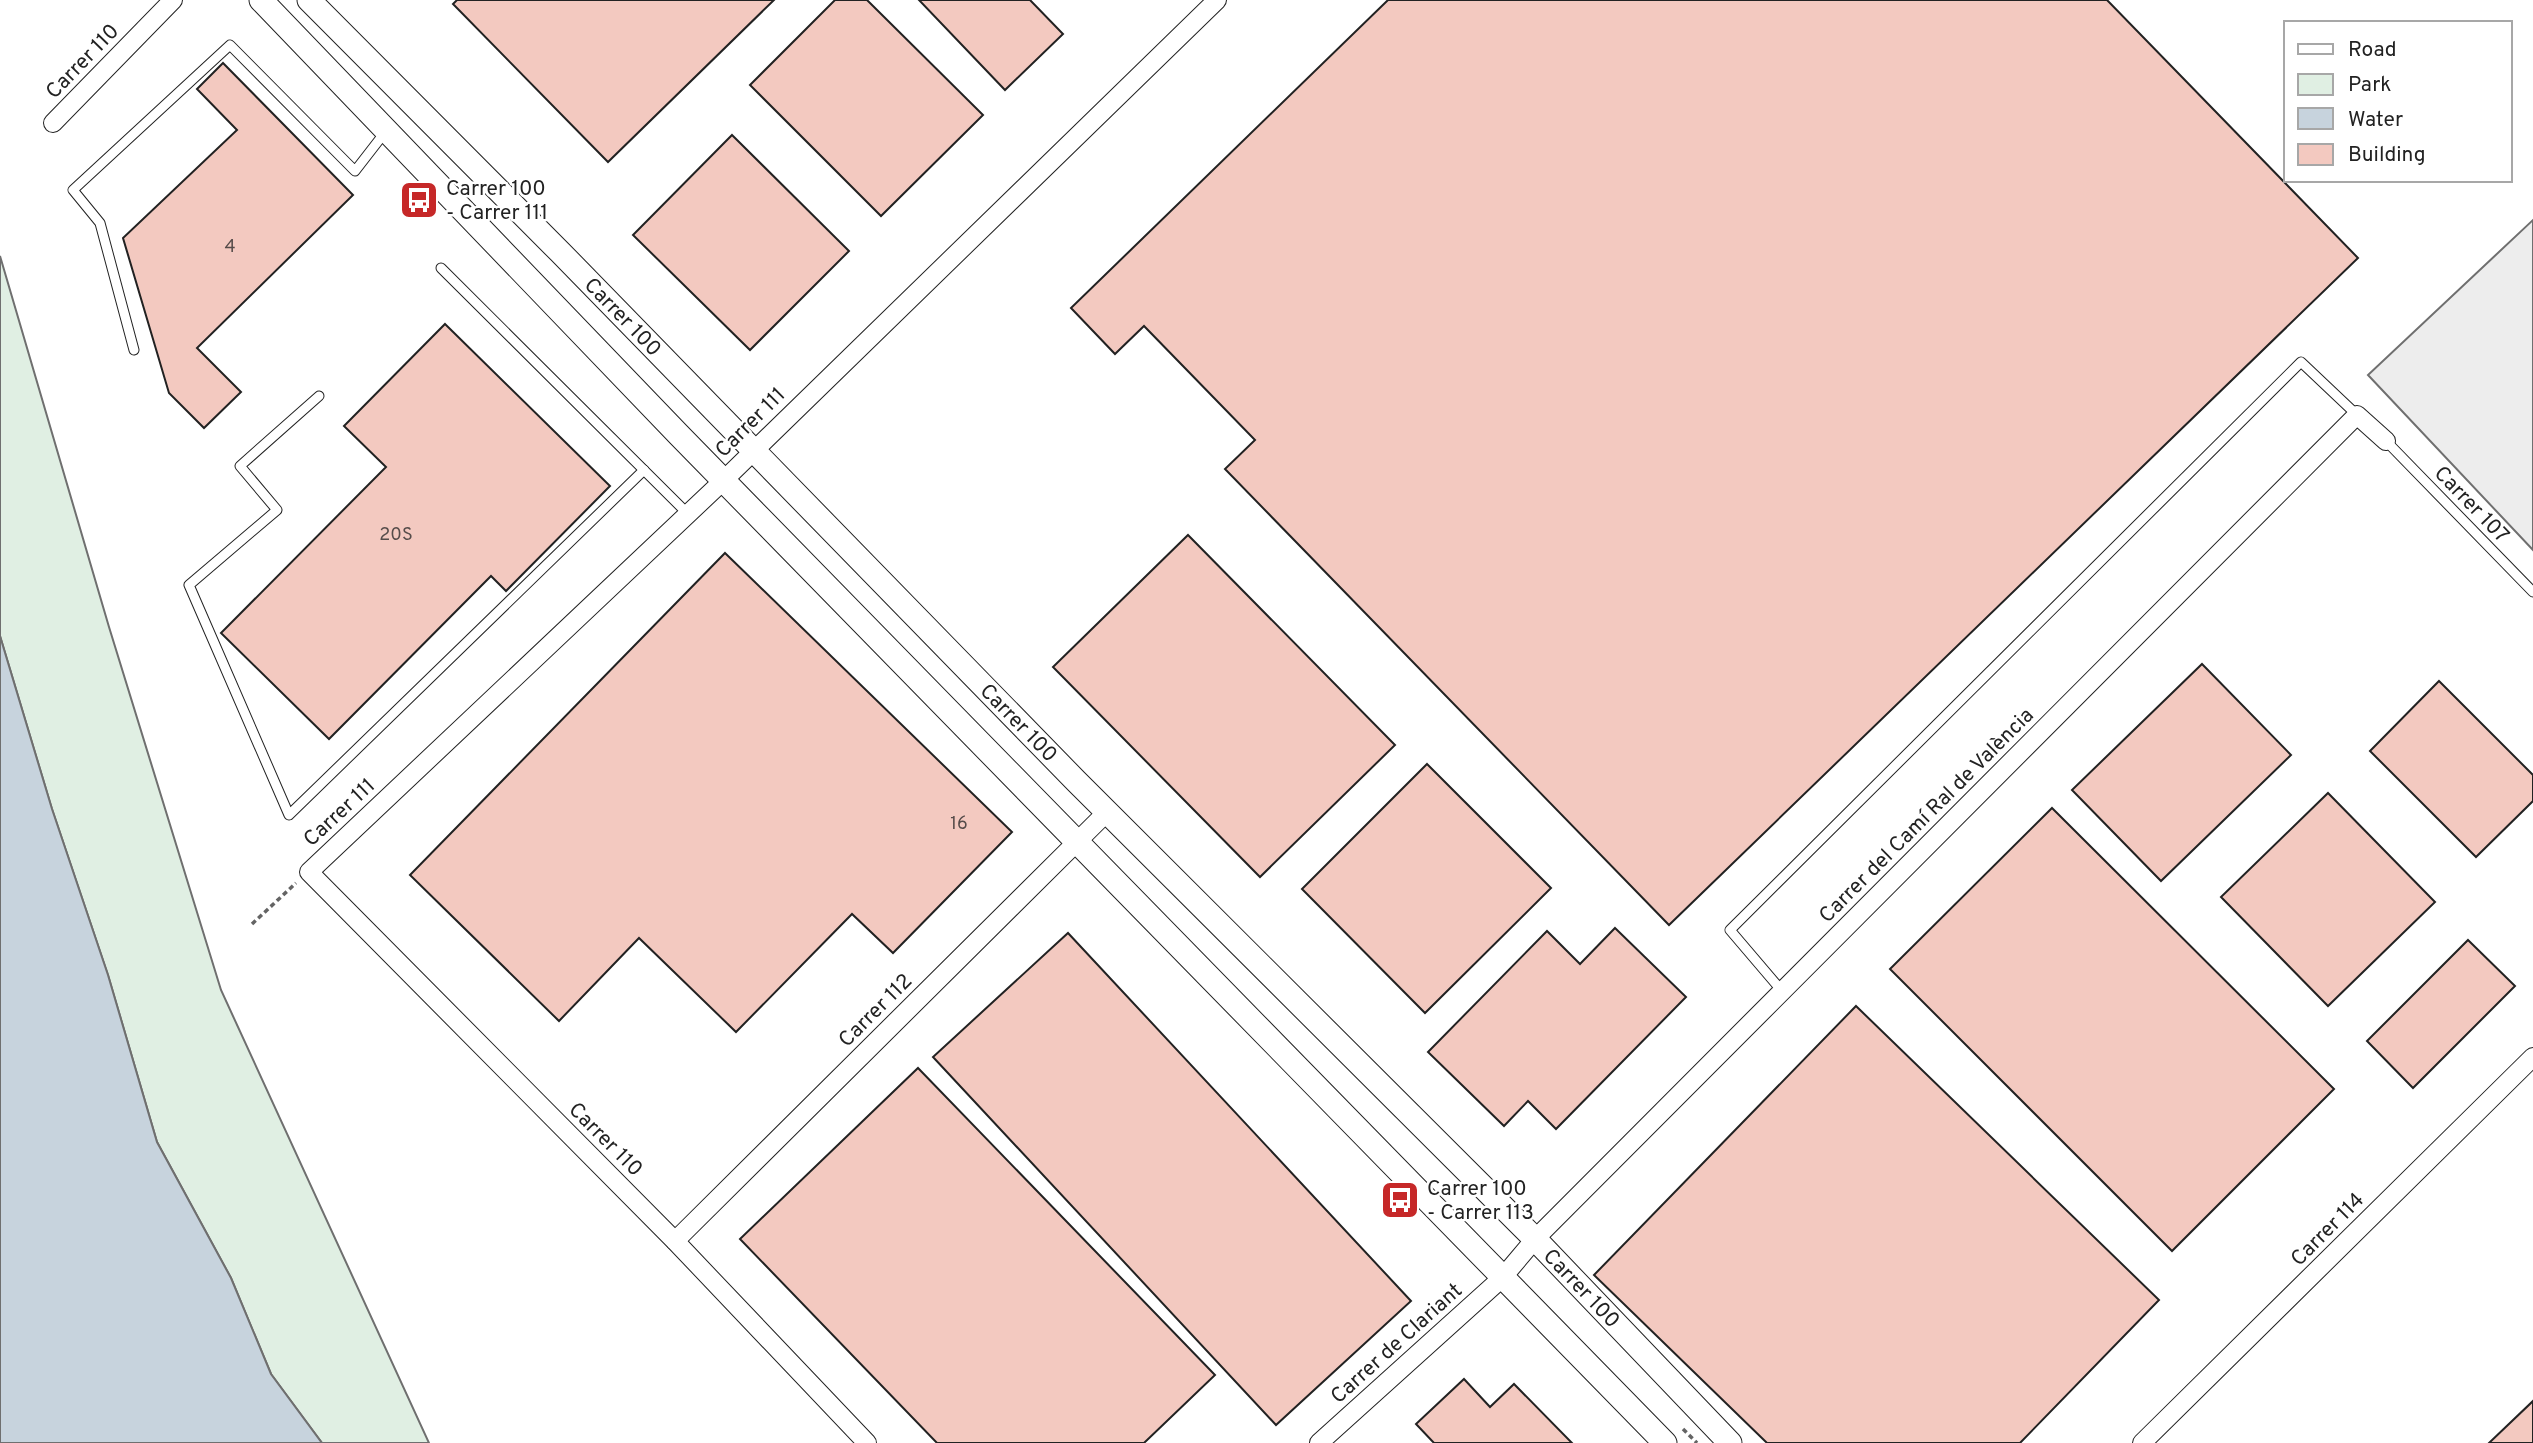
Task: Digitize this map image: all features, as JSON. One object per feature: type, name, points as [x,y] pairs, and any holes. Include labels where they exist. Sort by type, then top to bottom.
[{"type":"street","name":"Carrer 110","points":[[53,123],[173,0]]},
{"type":"street","name":"Carrer 100","points":[[261,0],[724,480],[1665,1443]]},
{"type":"street","name":"Carrer 100","points":[[309,0],[551,242],[1107,812],[1535,1239],[1730,1443]]},
{"type":"street","name":"Carrer 111","points":[[309,872],[724,480],[1217,0]]},
{"type":"street","points":[[2357,415],[2386,442]]},
{"type":"street","name":"Carrer del Camí Ral de València","points":[[1503,1277],[1535,1239],[2357,415]]},
{"type":"street","name":"Carrer 112","points":[[675,1241],[1107,812]]},
{"type":"street","name":"Carrer 110","points":[[309,872],[675,1241],[867,1443]]},
{"type":"street","name":"Carrer 114","points":[[2147,1440],[2533,1057]]},
{"type":"street","name":"Carrer de Clariant","points":[[1319,1443],[1503,1277]]},
{"type":"lane","points":[[134,350],[100,223],[73,190],[230,45],[355,170],[386,131]]},
{"type":"lane","points":[[441,268],[688,514]]},
{"type":"lane","points":[[1782,991],[1730,930],[2301,362],[2357,415]]},
{"type":"lane","points":[[319,396],[240,466],[277,510],[189,585],[289,815],[644,470]]},
{"type":"lane","name":"Carrer 107","points":[[2386,442],[2533,592]]},
{"type":"path","points":[[252,924],[309,872]]},
{"type":"green space","points":[[0,256],[109,627],[221,990],[429,1443],[322,1443],[271,1374],[231,1278],[157,1142],[108,975],[52,809],[0,636]]},
{"type":"shaded area","points":[[2533,220],[2533,550],[2368,375]]},
{"type":"water","points":[[0,636],[52,809],[108,975],[157,1142],[231,1278],[271,1374],[322,1443],[0,1443]]},
{"type":"building","points":[[457,0],[774,0],[608,162],[453,4]]},
{"type":"building","points":[[835,0],[867,0],[983,115],[881,216],[750,85]]},
{"type":"building","points":[[919,0],[1030,0],[1063,34],[1005,90]]},
{"type":"building","points":[[1388,0],[2107,0],[2358,258],[1669,925],[1225,469],[1255,440],[1144,326],[1115,354],[1071,308]]},
{"type":"building","points":[[223,63],[353,195],[197,348],[241,392],[204,428],[169,393],[123,238],[237,130],[197,89]]},
{"type":"building","points":[[732,135],[849,251],[750,350],[633,235]]},
{"type":"building","points":[[445,324],[610,486],[506,591],[491,576],[329,739],[221,633],[386,467],[344,426]]},
{"type":"building","points":[[1188,535],[1395,745],[1260,877],[1053,667]]},
{"type":"building","points":[[725,553],[1012,832],[893,953],[852,914],[736,1032],[639,938],[559,1021],[410,875]]},
{"type":"building","points":[[2202,664],[2291,755],[2161,881],[2072,790]]},
{"type":"building","points":[[2439,681],[2533,775],[2533,801],[2476,857],[2370,751]]},
{"type":"building","points":[[1427,764],[1551,888],[1425,1013],[1302,889]]},
{"type":"building","points":[[2328,793],[2435,902],[2328,1006],[2221,897]]},
{"type":"building","points":[[2052,808],[2334,1089],[2172,1251],[1890,969]]},
{"type":"building","points":[[1615,928],[1686,997],[1556,1129],[1528,1101],[1504,1126],[1428,1052],[1547,931],[1580,964]]},
{"type":"building","points":[[1068,933],[1411,1301],[1276,1425],[933,1057]]},
{"type":"building","points":[[2468,940],[2515,986],[2413,1088],[2367,1041]]},
{"type":"building","points":[[1856,1006],[2159,1300],[2020,1443],[1767,1443],[1594,1275]]},
{"type":"building","points":[[918,1068],[1215,1375],[1144,1443],[937,1443],[740,1239]]},
{"type":"building","points":[[1464,1379],[1490,1407],[1514,1384],[1572,1443],[1434,1443],[1416,1424]]},
{"type":"building","points":[[2533,1401],[2533,1443],[2489,1443]]},
{"type":"place","name":"Carrer 100 - Carrer 111","points":[[419,200]]},
{"type":"place","name":"Carrer 100 - Carrer 113","points":[[1400,1200]]}]
